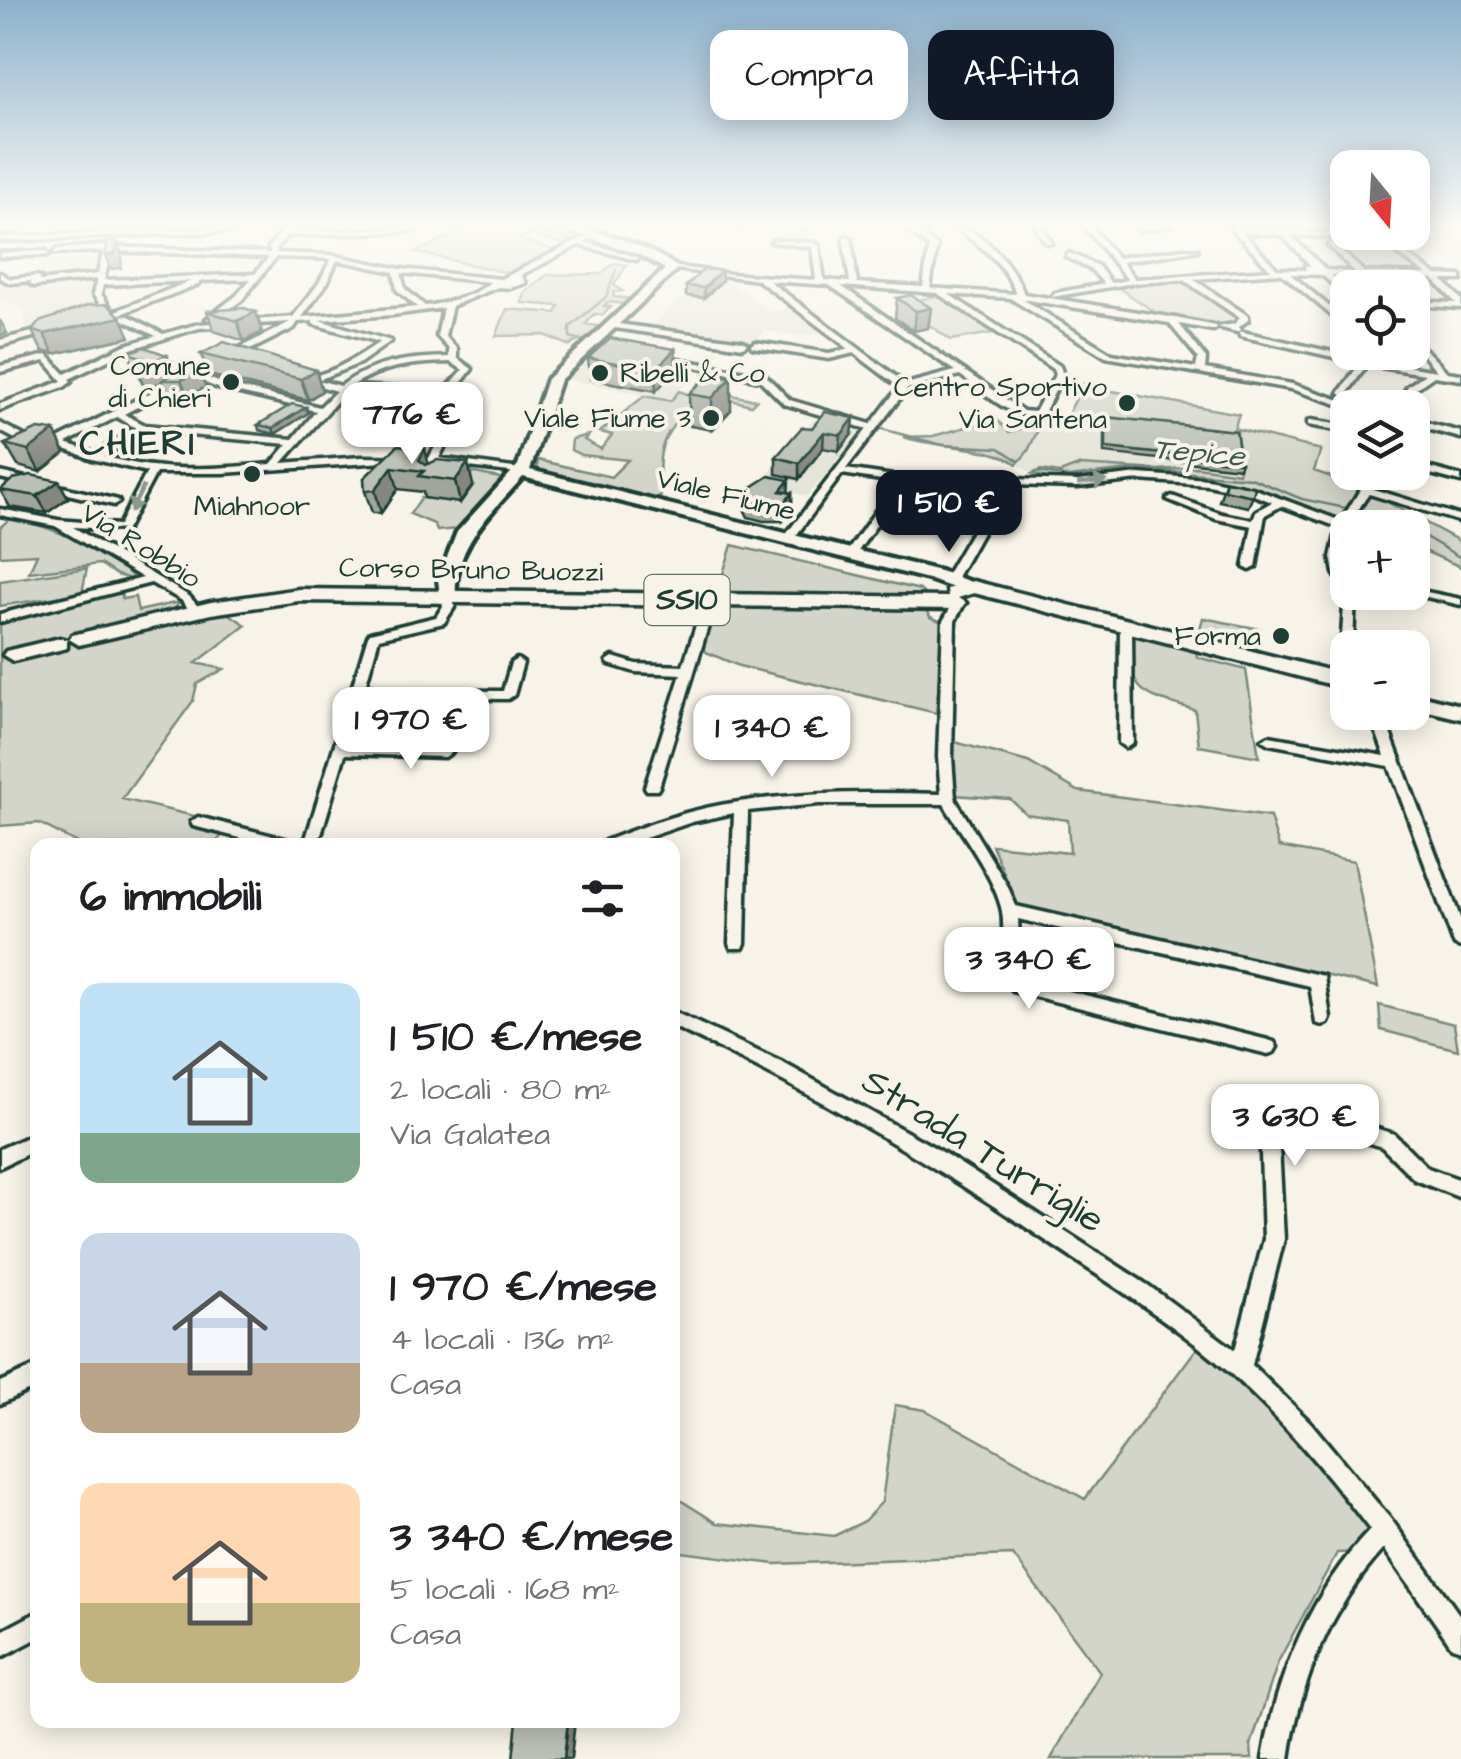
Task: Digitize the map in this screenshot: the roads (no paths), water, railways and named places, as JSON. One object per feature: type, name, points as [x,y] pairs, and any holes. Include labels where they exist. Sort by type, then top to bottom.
[{"type":"main road","name":"Corso Bruno Buozzi","points":[[13,655],[196,611],[298,596],[927,600],[965,594]]},
{"type":"main road","name":"SS10","points":[[965,594],[1056,608],[1330,678]]},
{"type":"main road","points":[[1430,704],[1461,712]]},
{"type":"street","points":[[104,307],[160,335]]},
{"type":"street","points":[[92,319],[131,307]]},
{"type":"street","points":[[198,326],[226,307]]},
{"type":"street","points":[[17,458],[58,443],[233,357],[291,326],[307,307]]},
{"type":"street","points":[[61,374],[128,346],[198,326],[431,307]]},
{"type":"street","points":[[447,307],[440,336],[453,349],[453,359]]},
{"type":"street","points":[[313,838],[374,636],[440,620],[450,606],[446,580],[471,522],[521,472],[554,379],[598,343],[630,307]]},
{"type":"street","points":[[799,307],[904,386]]},
{"type":"street","points":[[862,307],[1029,416],[1042,411],[1060,375],[1057,368],[963,307]]},
{"type":"street","points":[[1034,307],[1111,356],[1292,387],[1330,399]]},
{"type":"street","points":[[1097,307],[1229,330],[1330,354]]},
{"type":"street","points":[[1229,330],[1246,319],[1230,307]]},
{"type":"street","points":[[300,318],[387,341],[342,369],[310,380]]},
{"type":"street","points":[[1170,319],[1202,358],[1200,371]]},
{"type":"street","points":[[611,325],[744,344]]},
{"type":"street","points":[[0,343],[62,326]]},
{"type":"street","points":[[755,345],[828,356],[856,350]]},
{"type":"street","points":[[128,346],[192,377],[322,410]]},
{"type":"street","points":[[0,359],[18,354]]},
{"type":"street","points":[[648,355],[763,378],[786,402],[872,426]]},
{"type":"street","points":[[233,357],[254,363]]},
{"type":"street","points":[[0,369],[46,358],[66,382],[0,407]]},
{"type":"street","points":[[1430,358],[1445,375]]},
{"type":"street","points":[[274,466],[336,388],[391,363],[453,359],[468,369],[448,393]]},
{"type":"street","points":[[1408,370],[1461,377]]},
{"type":"street","points":[[788,539],[904,386],[959,373]]},
{"type":"street","points":[[1409,390],[1432,373]]},
{"type":"street","points":[[292,374],[336,388],[468,394],[436,474]]},
{"type":"street","points":[[118,414],[143,428],[296,442]]},
{"type":"street","points":[[1312,423],[1330,426]]},
{"type":"street","points":[[1430,427],[1461,436]]},
{"type":"street","points":[[95,457],[143,428]]},
{"type":"street","points":[[2,430],[44,445]]},
{"type":"street","points":[[58,443],[95,457],[154,470],[231,471],[366,459],[472,462],[521,472]]},
{"type":"street","points":[[0,519],[122,528],[154,470]]},
{"type":"street","points":[[1430,471],[1461,479]]},
{"type":"street","name":"Viale Fiume","points":[[521,472],[917,572],[965,594]]},
{"type":"street","points":[[839,472],[996,494]]},
{"type":"street","points":[[0,474],[114,502]]},
{"type":"street","points":[[1268,1047],[1019,986],[1013,980],[1010,910],[1002,889],[948,799],[945,757],[949,621],[965,594],[996,494],[1013,480],[1078,484],[1140,477],[1240,488],[1330,520]]},
{"type":"street","points":[[1351,510],[1365,490],[1461,519]]},
{"type":"street","points":[[1172,499],[1220,517],[1258,524]]},
{"type":"street","points":[[1250,568],[1260,514],[1278,503]]},
{"type":"street","points":[[850,555],[886,504]]},
{"type":"street","name":"Via Robbio","points":[[58,523],[191,602],[196,611]]},
{"type":"street","points":[[0,618],[153,579]]},
{"type":"street","points":[[1430,596],[1461,602]]},
{"type":"street","points":[[652,787],[710,600]]},
{"type":"street","points":[[1126,625],[1126,743]]},
{"type":"street","points":[[613,662],[636,668],[688,670]]},
{"type":"street","points":[[357,694],[508,696],[517,663]]},
{"type":"street","points":[[1381,730],[1392,762],[1453,892],[1461,941]]},
{"type":"street","points":[[1269,740],[1392,762]]},
{"type":"street","points":[[341,749],[450,749]]},
{"type":"street","points":[[627,838],[660,824],[741,806],[847,796],[948,799]]},
{"type":"street","points":[[738,943],[741,806]]},
{"type":"street","points":[[198,822],[262,838]]},
{"type":"street","points":[[1010,910],[1318,982],[1322,1018]]},
{"type":"street","name":"Strada Turriglie","points":[[680,1022],[786,1070],[924,1150],[1178,1318],[1241,1368],[1284,1411],[1385,1530],[1461,1638]]},
{"type":"street","points":[[1241,1368],[1274,1239],[1269,1126],[1278,1113],[1304,1114],[1388,1140],[1422,1174],[1461,1189]]},
{"type":"street","points":[[0,1158],[30,1144]]},
{"type":"street","points":[[0,1393],[30,1379]]},
{"type":"street","points":[[1276,1759],[1280,1723],[1305,1657],[1348,1572],[1385,1530]]},
{"type":"street","points":[[0,1646],[30,1629]]},
{"type":"waterway","name":"Tepice","points":[[585,341],[570,337],[570,327],[594,307]]},
{"type":"waterway","name":"Tepice","points":[[878,428],[942,445],[999,448],[1019,461]]},
{"type":"waterway","name":"Tepice","points":[[1037,472],[1069,477],[1140,469],[1251,478],[1302,499],[1355,510]]},
{"type":"waterway","name":"Tepice","points":[[1430,540],[1461,558]]},
{"type":"place","name":"Ribelli & Co","points":[[600,373]]},
{"type":"place","name":"Comune di Chieri","points":[[231,382]]},
{"type":"place","name":"Centro Sportivo Via Santena","points":[[1127,403]]},
{"type":"place","name":"Viale Fiume 3","points":[[711,418]]},
{"type":"place","name":"Miahnoor","points":[[252,474]]},
{"type":"place","name":"Forma","points":[[1281,636]]},
{"type":"district","name":"CHIERI","points":[[138,443]]}]
